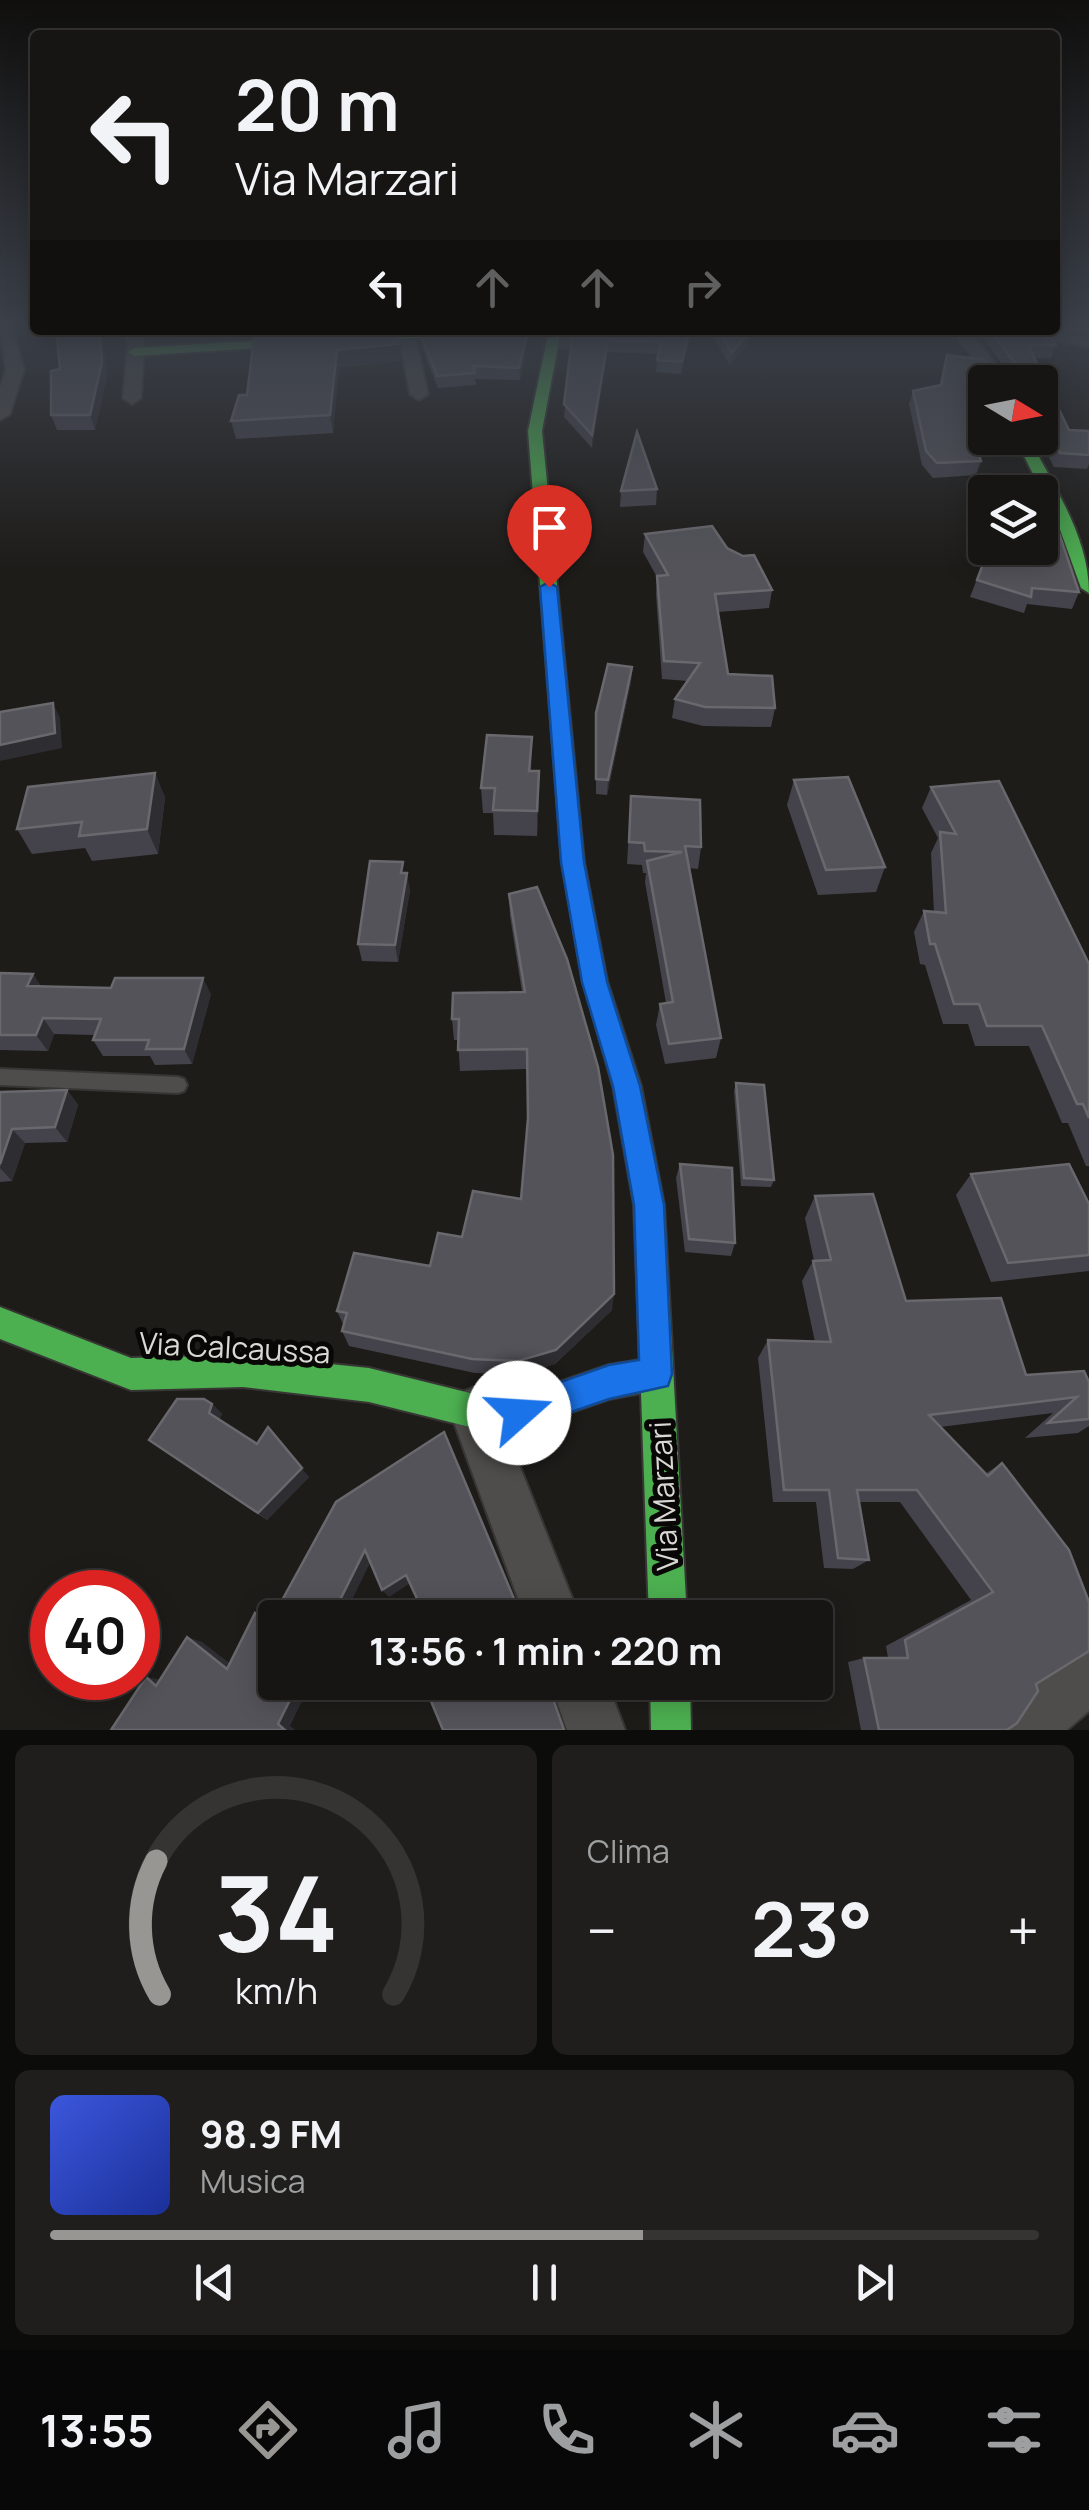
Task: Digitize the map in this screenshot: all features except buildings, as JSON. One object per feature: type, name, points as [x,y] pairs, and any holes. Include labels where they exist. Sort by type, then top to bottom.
[{"type":"street","name":"Via Marzari","points":[[538,408],[535,430],[573,862],[594,982],[626,1086],[649,1205],[656,1374],[663,1438],[668,1600]]},
{"type":"street","points":[[1031,455],[1066,524],[1089,588]]},
{"type":"street","name":"Via Calcaussa","points":[[0,1322],[131,1374],[243,1371],[369,1385],[474,1411]]},
{"type":"street","points":[[546,1600],[474,1411],[519,1413],[609,1382],[656,1374]]},
{"type":"street","points":[[1022,1730],[1089,1674]]},
{"type":"street","points":[[585,1700],[596,1730]]},
{"type":"street","points":[[671,1700],[672,1730]]},
{"type":"lane","points":[[0,1076],[178,1085]]},
{"type":"traffic: fast","points":[[540,408],[535,431],[573,862],[595,981],[627,1086],[649,1205],[667,1600]]},
{"type":"traffic: fast","points":[[1031,455],[1066,524],[1089,588]]},
{"type":"traffic: fast","points":[[0,1323],[131,1374],[243,1371],[369,1385],[474,1411],[519,1413],[609,1382],[656,1374]]},
{"type":"traffic: fast","points":[[670,1700],[671,1730]]},
{"type":"route","points":[[519,1413],[609,1382],[656,1374],[649,1205],[626,1086],[594,982],[573,862],[549,587]]}]
